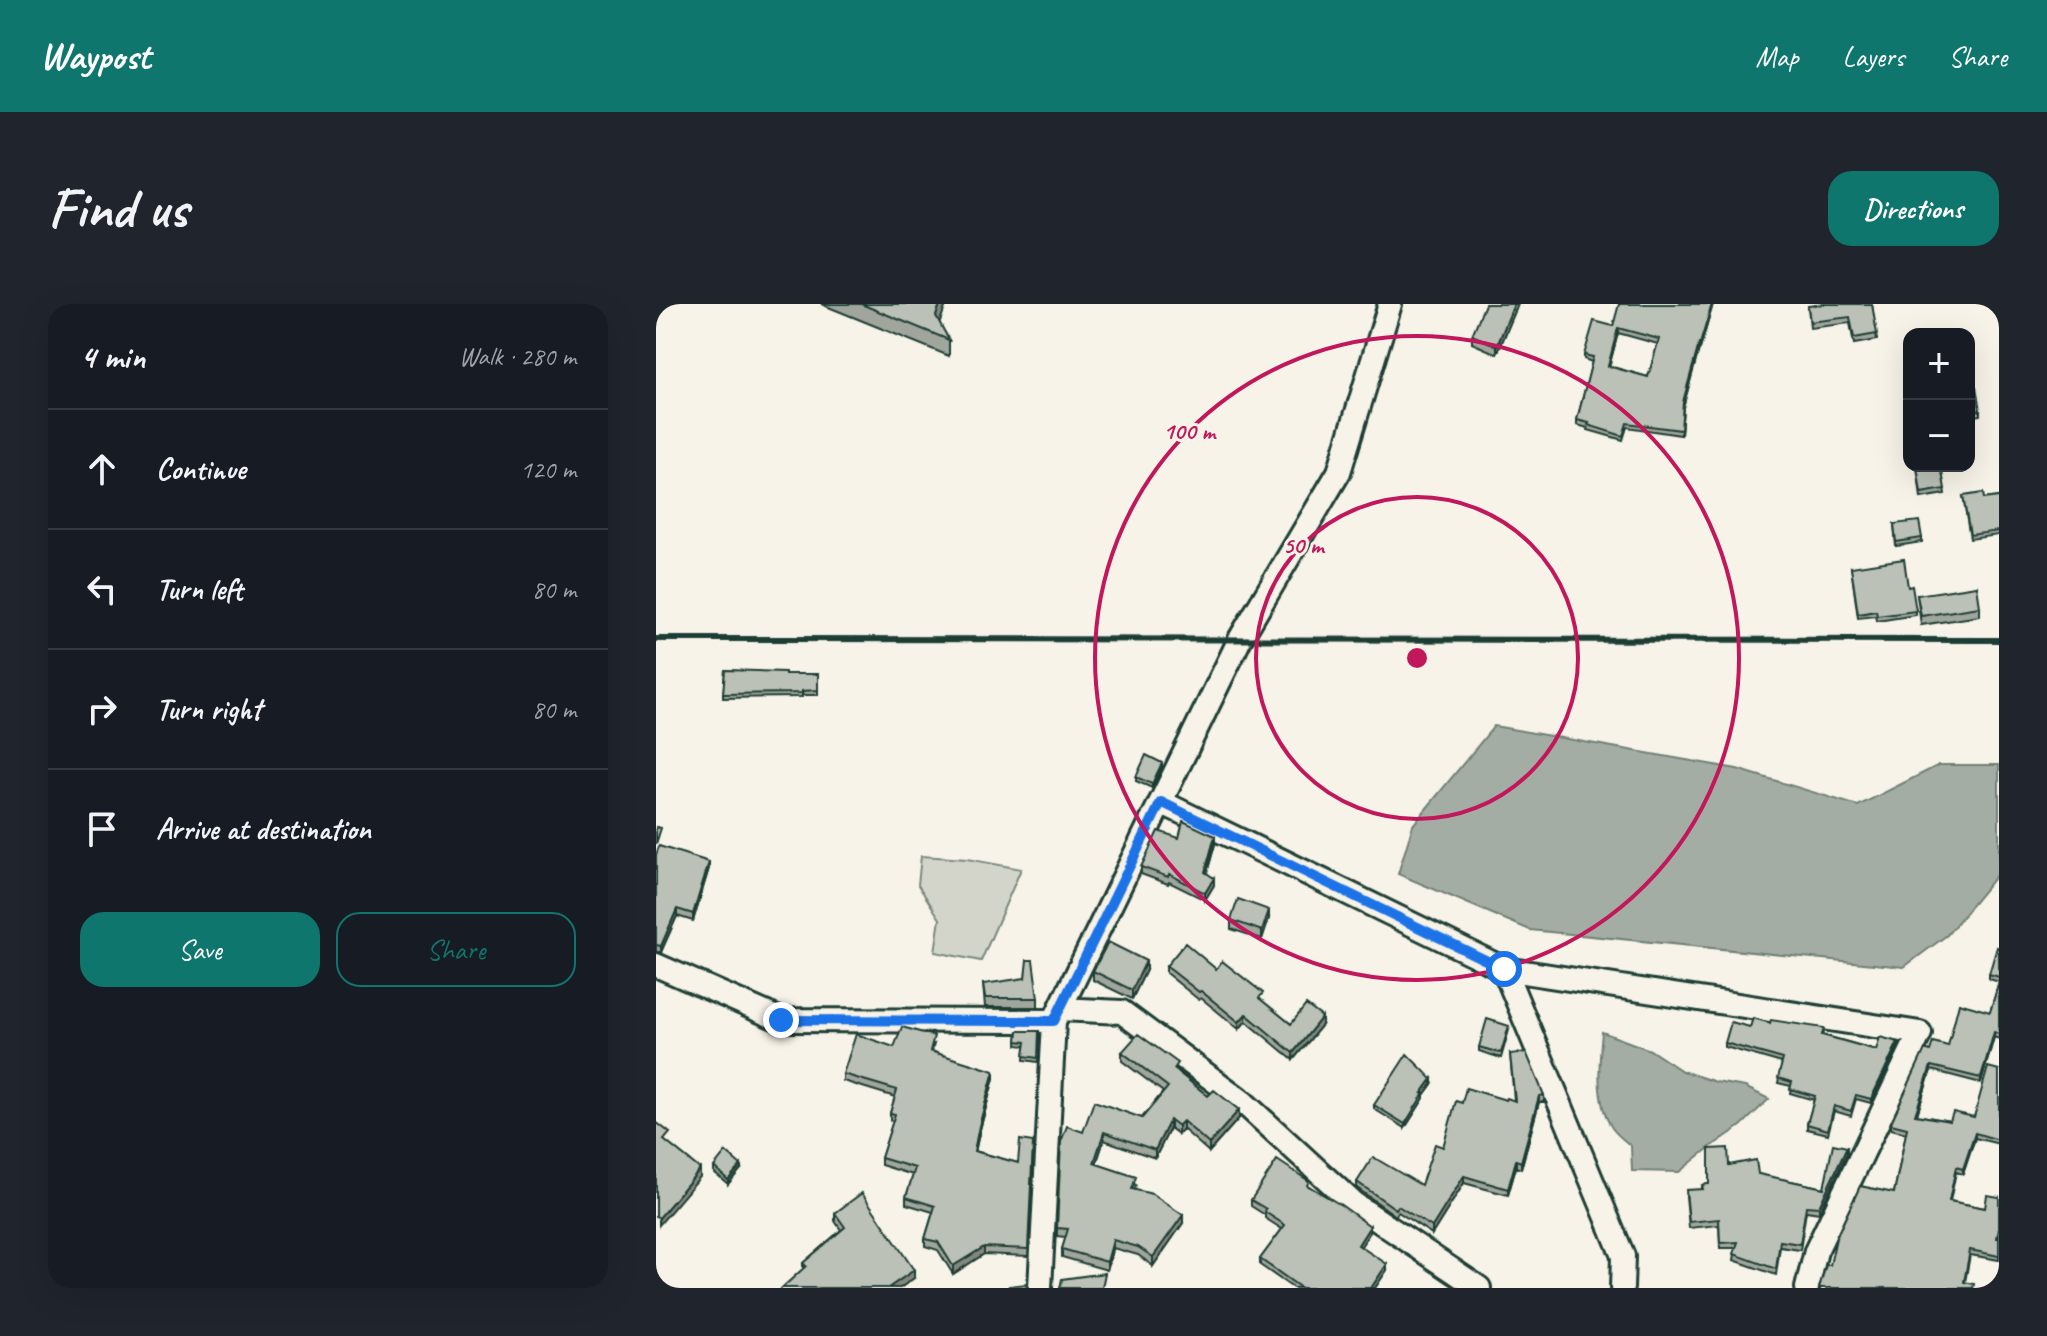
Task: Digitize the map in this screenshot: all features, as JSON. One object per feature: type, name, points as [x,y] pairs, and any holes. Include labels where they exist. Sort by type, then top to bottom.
[{"type":"street","points":[[1040,1288],[1057,1015],[1240,639],[1339,472],[1390,304]]},
{"type":"street","points":[[1161,802],[1504,969],[1920,1033],[1816,1251],[1807,1288]]},
{"type":"street","points":[[656,965],[781,1020],[1122,1012],[1243,1102],[1354,1204],[1479,1288]]},
{"type":"street","points":[[1504,969],[1623,1256],[1622,1288]]},
{"type":"shaded area","points":[[1494,726],[1737,769],[1858,806],[1939,765],[1999,765],[1999,872],[1947,935],[1904,967],[1530,930],[1398,874],[1413,825]]},
{"type":"shaded area","points":[[921,856],[967,859],[1021,869],[981,961],[935,952],[940,919],[918,885]]},
{"type":"shaded area","points":[[1602,1032],[1650,1050],[1682,1071],[1745,1087],[1769,1099],[1741,1126],[1679,1172],[1632,1171],[1631,1146],[1612,1128],[1603,1106],[1600,1082]]},
{"type":"building","points":[[861,304],[940,304],[936,316],[949,340]]},
{"type":"building","points":[[1485,304],[1514,304],[1497,346],[1472,335]]},
{"type":"building","points":[[1619,304],[1712,304],[1683,402],[1681,430],[1627,423],[1623,436],[1577,420],[1593,357],[1584,355],[1594,321],[1613,326]],"holes":[[[1618,328],[1659,339],[1648,377],[1608,366]]]},
{"type":"building","points":[[1872,304],[1877,334],[1854,338],[1850,317],[1810,322],[1808,306]]},
{"type":"building","points":[[1976,387],[1980,410],[1975,410]]},
{"type":"building","points":[[1918,472],[1942,472],[1945,489],[1921,493]]},
{"type":"building","points":[[1983,493],[1984,499],[1999,497],[1999,531],[1970,535],[1963,496]]},
{"type":"building","points":[[1919,521],[1922,538],[1896,542],[1894,524]]},
{"type":"building","points":[[1904,559],[1916,611],[1877,616],[1876,611],[1858,614],[1851,567]]},
{"type":"building","points":[[1977,586],[1980,607],[1921,616],[1917,595]]},
{"type":"building","points":[[725,670],[818,674],[818,690],[723,694]]},
{"type":"building","points":[[1146,755],[1162,763],[1152,784],[1136,777]]},
{"type":"building","points":[[1183,821],[1215,836],[1205,872],[1214,878],[1205,893],[1169,874],[1168,877],[1141,867],[1158,831],[1179,838]]},
{"type":"building","points":[[656,827],[661,828],[656,844]]},
{"type":"building","points":[[659,846],[709,862],[693,914],[677,909],[661,946],[656,945],[656,855]]},
{"type":"building","points":[[1238,899],[1269,910],[1262,931],[1231,920]]},
{"type":"building","points":[[1108,942],[1146,961],[1132,990],[1093,971]]},
{"type":"building","points":[[1185,943],[1216,969],[1222,961],[1263,993],[1259,998],[1291,1024],[1306,1005],[1322,1017],[1293,1053],[1246,1014],[1239,1022],[1166,966]]},
{"type":"building","points":[[1999,948],[1999,977],[1989,974]]},
{"type":"building","points":[[1027,960],[1033,960],[1038,998],[985,998],[983,984],[1025,978]]},
{"type":"building","points":[[1999,982],[1999,1034],[1994,1032],[1981,1078],[1931,1066],[1915,1115],[1950,1121],[1953,1112],[1974,1117],[1988,1067],[1999,1070],[1999,1140],[1975,1133],[1963,1169],[1956,1167],[1949,1201],[1985,1208],[1987,1195],[1999,1197],[1999,1256],[1970,1250],[1964,1282],[1974,1284],[1973,1288],[1819,1288],[1826,1265],[1830,1265],[1836,1238],[1860,1186],[1894,1193],[1907,1128],[1891,1124],[1925,1049],[1930,1051],[1933,1042],[1948,1046],[1959,1003],[1990,1012]]},
{"type":"building","points":[[1753,1018],[1770,1023],[1771,1020],[1824,1028],[1822,1035],[1876,1050],[1880,1037],[1898,1042],[1871,1099],[1856,1095],[1851,1111],[1834,1106],[1828,1130],[1807,1124],[1815,1096],[1790,1089],[1792,1082],[1778,1078],[1783,1059],[1725,1043],[1731,1022],[1750,1027]]},
{"type":"building","points":[[1487,1019],[1509,1026],[1501,1053],[1479,1047]]},
{"type":"building","points":[[902,1027],[934,1036],[930,1051],[994,1071],[974,1151],[1018,1163],[1020,1140],[1033,1142],[1028,1249],[984,1247],[953,1266],[938,1242],[925,1239],[935,1206],[906,1197],[915,1168],[881,1158],[895,1114],[890,1113],[897,1090],[843,1074],[856,1034],[894,1047]]},
{"type":"building","points":[[1018,1031],[1039,1031],[1038,1058],[1024,1056],[1026,1042],[1017,1041]]},
{"type":"building","points":[[1138,1034],[1178,1063],[1174,1069],[1208,1096],[1214,1090],[1239,1110],[1209,1144],[1183,1121],[1178,1126],[1170,1120],[1155,1150],[1104,1132],[1094,1163],[1136,1177],[1132,1189],[1152,1194],[1183,1215],[1153,1257],[1138,1247],[1113,1240],[1107,1262],[1062,1249],[1068,1229],[1057,1228],[1061,1142],[1067,1126],[1083,1132],[1094,1101],[1142,1118],[1168,1087],[1122,1052]]},
{"type":"building","points":[[1526,1052],[1544,1095],[1539,1096],[1521,1162],[1516,1160],[1508,1189],[1464,1176],[1432,1227],[1398,1206],[1396,1209],[1357,1182],[1373,1157],[1421,1185],[1435,1144],[1443,1147],[1456,1101],[1462,1103],[1466,1088],[1515,1101],[1510,1054]]},
{"type":"building","points":[[1407,1054],[1432,1079],[1405,1124],[1374,1105]]},
{"type":"building","points":[[656,1122],[670,1133],[664,1140],[700,1169],[659,1218],[656,1216]]},
{"type":"building","points":[[1833,1144],[1847,1147],[1819,1207],[1806,1206],[1800,1244],[1780,1241],[1776,1269],[1734,1254],[1738,1242],[1720,1243],[1719,1219],[1689,1222],[1686,1190],[1703,1189],[1702,1185],[1709,1184],[1709,1149],[1728,1148],[1729,1165],[1756,1160],[1758,1174],[1824,1188]]},
{"type":"building","points":[[726,1152],[741,1165],[728,1180],[714,1167]]},
{"type":"building","points":[[1277,1160],[1309,1181],[1307,1185],[1370,1226],[1358,1245],[1387,1264],[1371,1288],[1301,1288],[1260,1259],[1285,1225],[1251,1200]]},
{"type":"building","points":[[862,1193],[914,1270],[888,1288],[782,1288],[806,1266],[803,1263],[845,1227],[835,1213]]},
{"type":"building","points":[[1105,1273],[1102,1288],[1060,1288],[1062,1279]]},
{"type":"building","points":[[1026,1284],[1027,1288],[1009,1286]]},
{"type":"railway","points":[[656,639],[1999,640]]},
{"type":"route","points":[[781,1020],[1054,1021],[1161,802],[1504,969]]}]
